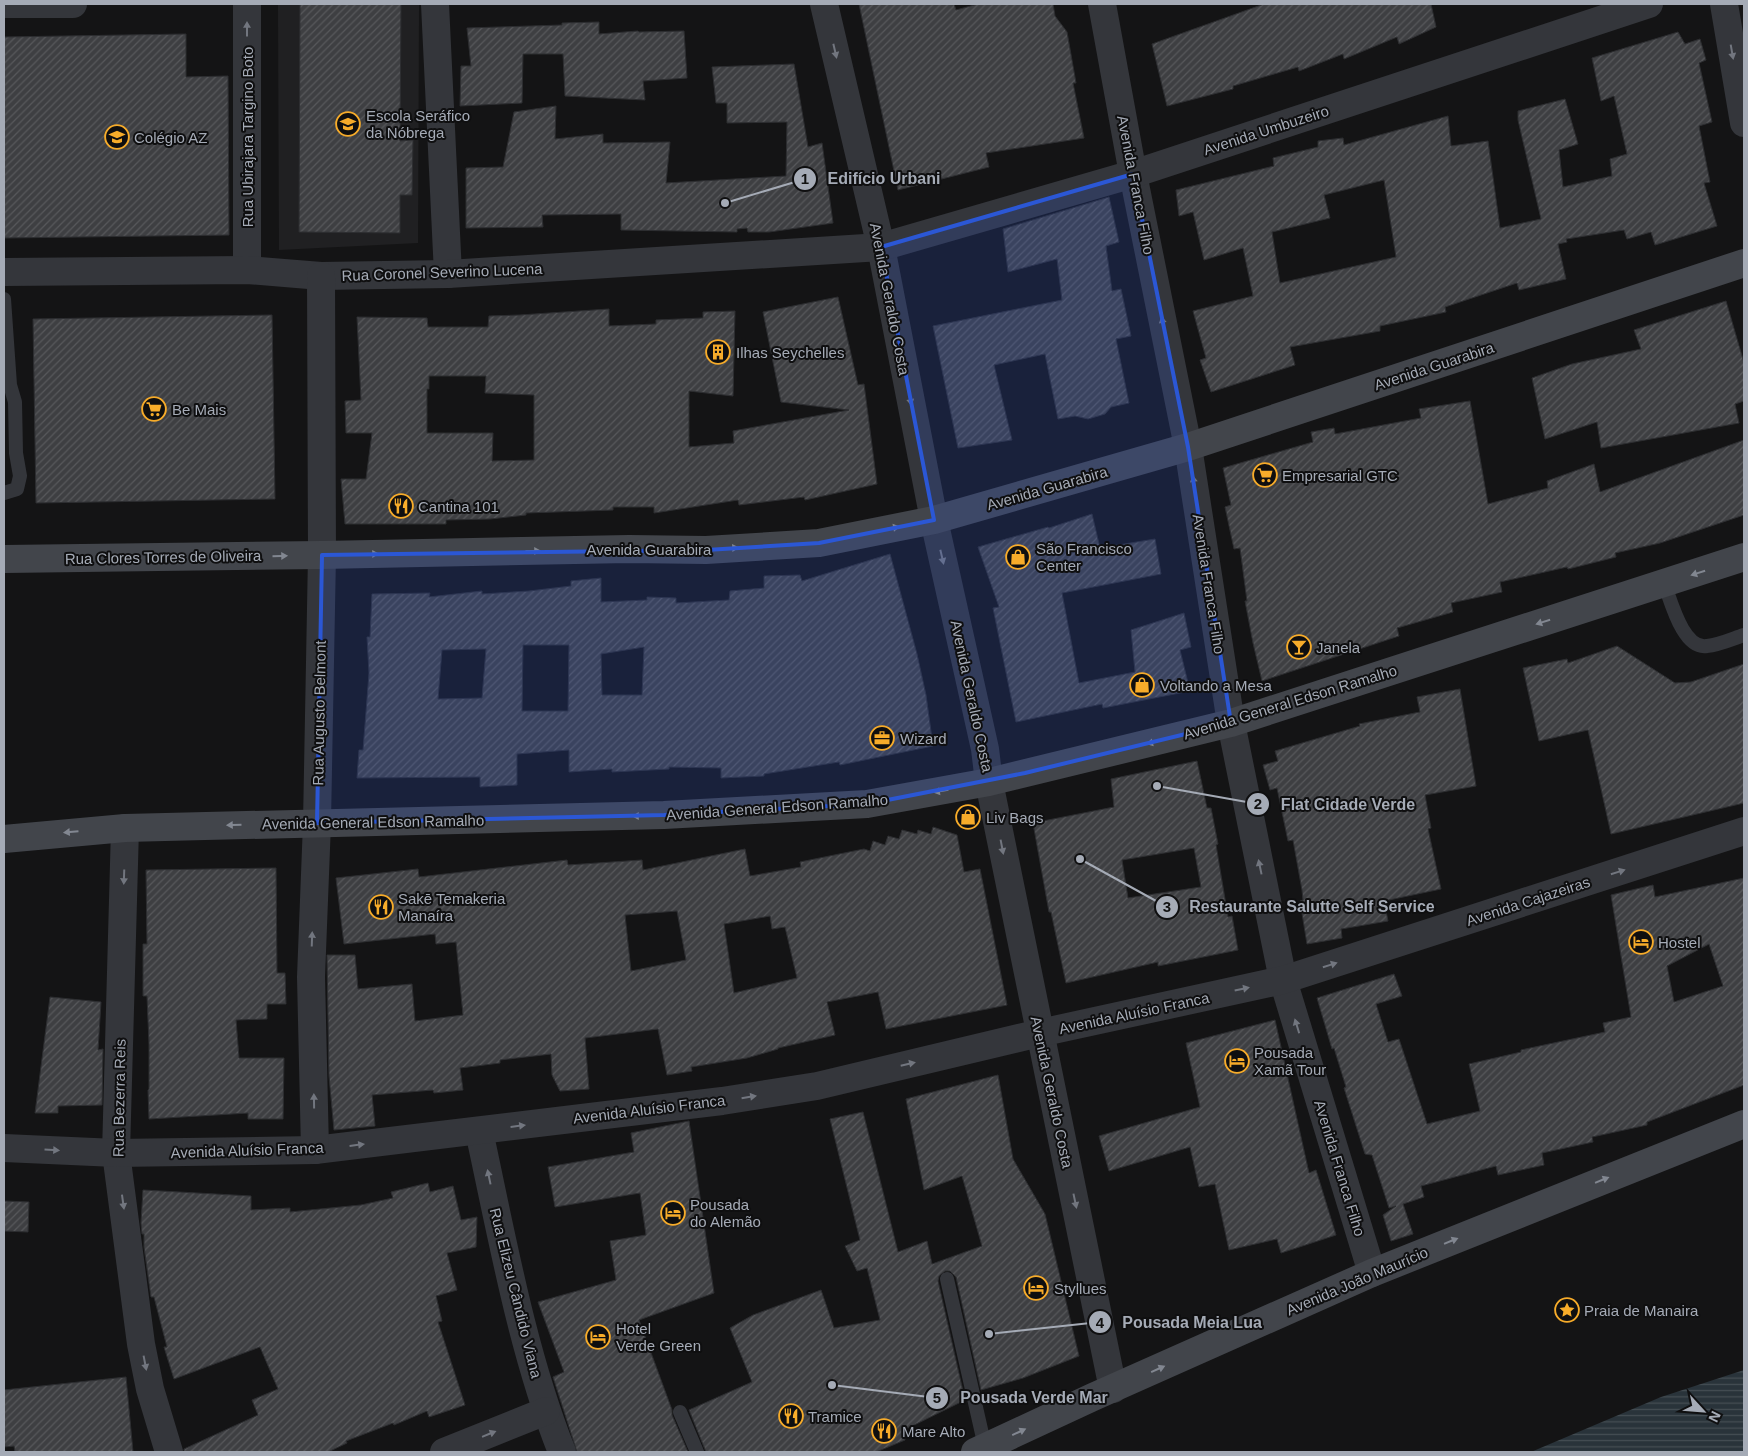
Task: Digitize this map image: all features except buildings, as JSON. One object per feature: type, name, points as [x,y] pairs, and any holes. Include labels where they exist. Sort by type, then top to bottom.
[{"type":"main road","name":"Avenida Guarabira","points":[[322,555],[619,549],[706,550],[819,543],[934,520],[1188,447],[1744,263]]},
{"type":"main road","name":"Rua Clores Torres de Oliveira","points":[[4,560],[322,555]]},
{"type":"main road","name":"Avenida General Edson Ramalho","points":[[8,837],[125,828],[664,815],[867,804],[989,782],[1231,723],[1744,558]]},
{"type":"main road","name":"Avenida João Maurício","points":[[980,1450],[1372,1273],[1744,1124]]},
{"type":"street","points":[[4,4],[73,4]]},
{"type":"street","name":"Rua Ubirajara Targino Boto","points":[[247,4],[247,270]]},
{"type":"street","points":[[435,4],[448,274]]},
{"type":"street","name":"Avenida Geraldo Costa","points":[[824,4],[880,247],[934,520],[985,749],[989,782],[1113,1389]]},
{"type":"street","name":"Avenida Franca Filho","points":[[1102,4],[1133,174],[1188,447],[1231,723],[1284,980],[1372,1273]]},
{"type":"street","name":"Avenida Umbuzeiro","points":[[880,247],[1133,174],[1649,4]]},
{"type":"street","points":[[1724,4],[1744,123]]},
{"type":"street","name":"Rua Coronel Severino Lucena","points":[[4,272],[247,270],[321,276],[448,274],[880,247]]},
{"type":"street","name":"Rua Augusto Belmont","points":[[315,1150],[311,977],[317,823],[322,555],[321,276]]},
{"type":"street","name":"Rua Bezerra Reis","points":[[125,828],[116,1153],[142,1344],[150,1390],[168,1452]]},
{"type":"street","name":"Avenida Cajazeiras","points":[[1284,980],[1744,832]]},
{"type":"street","name":"Avenida Aluísio Franca","points":[[4,1148],[116,1153],[315,1150],[722,1101],[817,1086],[1040,1033],[1284,980]]},
{"type":"street","name":"Rua Elizeu Cândido Viana","points":[[479,1131],[511,1279],[546,1411],[562,1452]]},
{"type":"street","points":[[444,1452],[546,1411]]},
{"type":"lane","points":[[4,300],[4,330],[10,385],[15,402],[16,453],[20,476],[17,489],[4,493]]},
{"type":"lane","points":[[1664,583],[1675,613],[1687,637],[1694,643],[1706,647],[1744,635]]},
{"type":"lane","points":[[948,1279],[980,1450]]},
{"type":"lane","points":[[680,1412],[697,1452]]},
{"type":"highlighted area","points":[[1133,174],[1188,447],[1231,723],[1025,773],[867,804],[664,815],[317,823],[322,555],[706,550],[819,543],[934,520],[881,247]]},
{"type":"shaded area","name":"Escola Seráfico da Nóbrega","points":[[278,4],[419,4],[418,243],[279,250]]},
{"type":"shaded area","points":[[1744,1370],[1744,1452],[1531,1452],[1661,1397]]},
{"type":"place","name":"Escola Seráfico da Nóbrega","points":[[348,124]]},
{"type":"place","name":"Colégio AZ","points":[[117,137]]},
{"type":"place","name":"Edifício Urbani","points":[[725,203]]},
{"type":"place","name":"Ilhas Seychelles","points":[[718,352]]},
{"type":"place","name":"Be Mais","points":[[154,409]]},
{"type":"place","name":"Empresarial GTC","points":[[1265,475]]},
{"type":"place","name":"Cantina 101","points":[[401,506]]},
{"type":"place","name":"São Francisco Center","points":[[1018,557]]},
{"type":"place","name":"Janela","points":[[1299,647]]},
{"type":"place","name":"Voltando a Mesa","points":[[1142,685]]},
{"type":"place","name":"Wizard","points":[[882,738]]},
{"type":"place","name":"Flat Cidade Verde","points":[[1157,786]]},
{"type":"place","name":"Liv Bags","points":[[968,817]]},
{"type":"place","name":"Restaurante Salutte Self Service","points":[[1080,859]]},
{"type":"place","name":"Sakē Temakeria Manaíra","points":[[381,907]]},
{"type":"place","name":"Hostel","points":[[1641,942]]},
{"type":"place","name":"Pousada Xamã Tour","points":[[1237,1061]]},
{"type":"place","name":"Pousada do Alemão","points":[[673,1213]]},
{"type":"place","name":"Styllues","points":[[1036,1288]]},
{"type":"place","name":"Praia de Manaira","points":[[1567,1310]]},
{"type":"place","name":"Pousada Meia Lua","points":[[989,1334]]},
{"type":"place","name":"Hotel Verde Green","points":[[598,1337]]},
{"type":"place","name":"Pousada Verde Mar","points":[[832,1385]]},
{"type":"place","name":"Tramice","points":[[791,1416]]},
{"type":"place","name":"Mare Alto","points":[[884,1431]]}]
